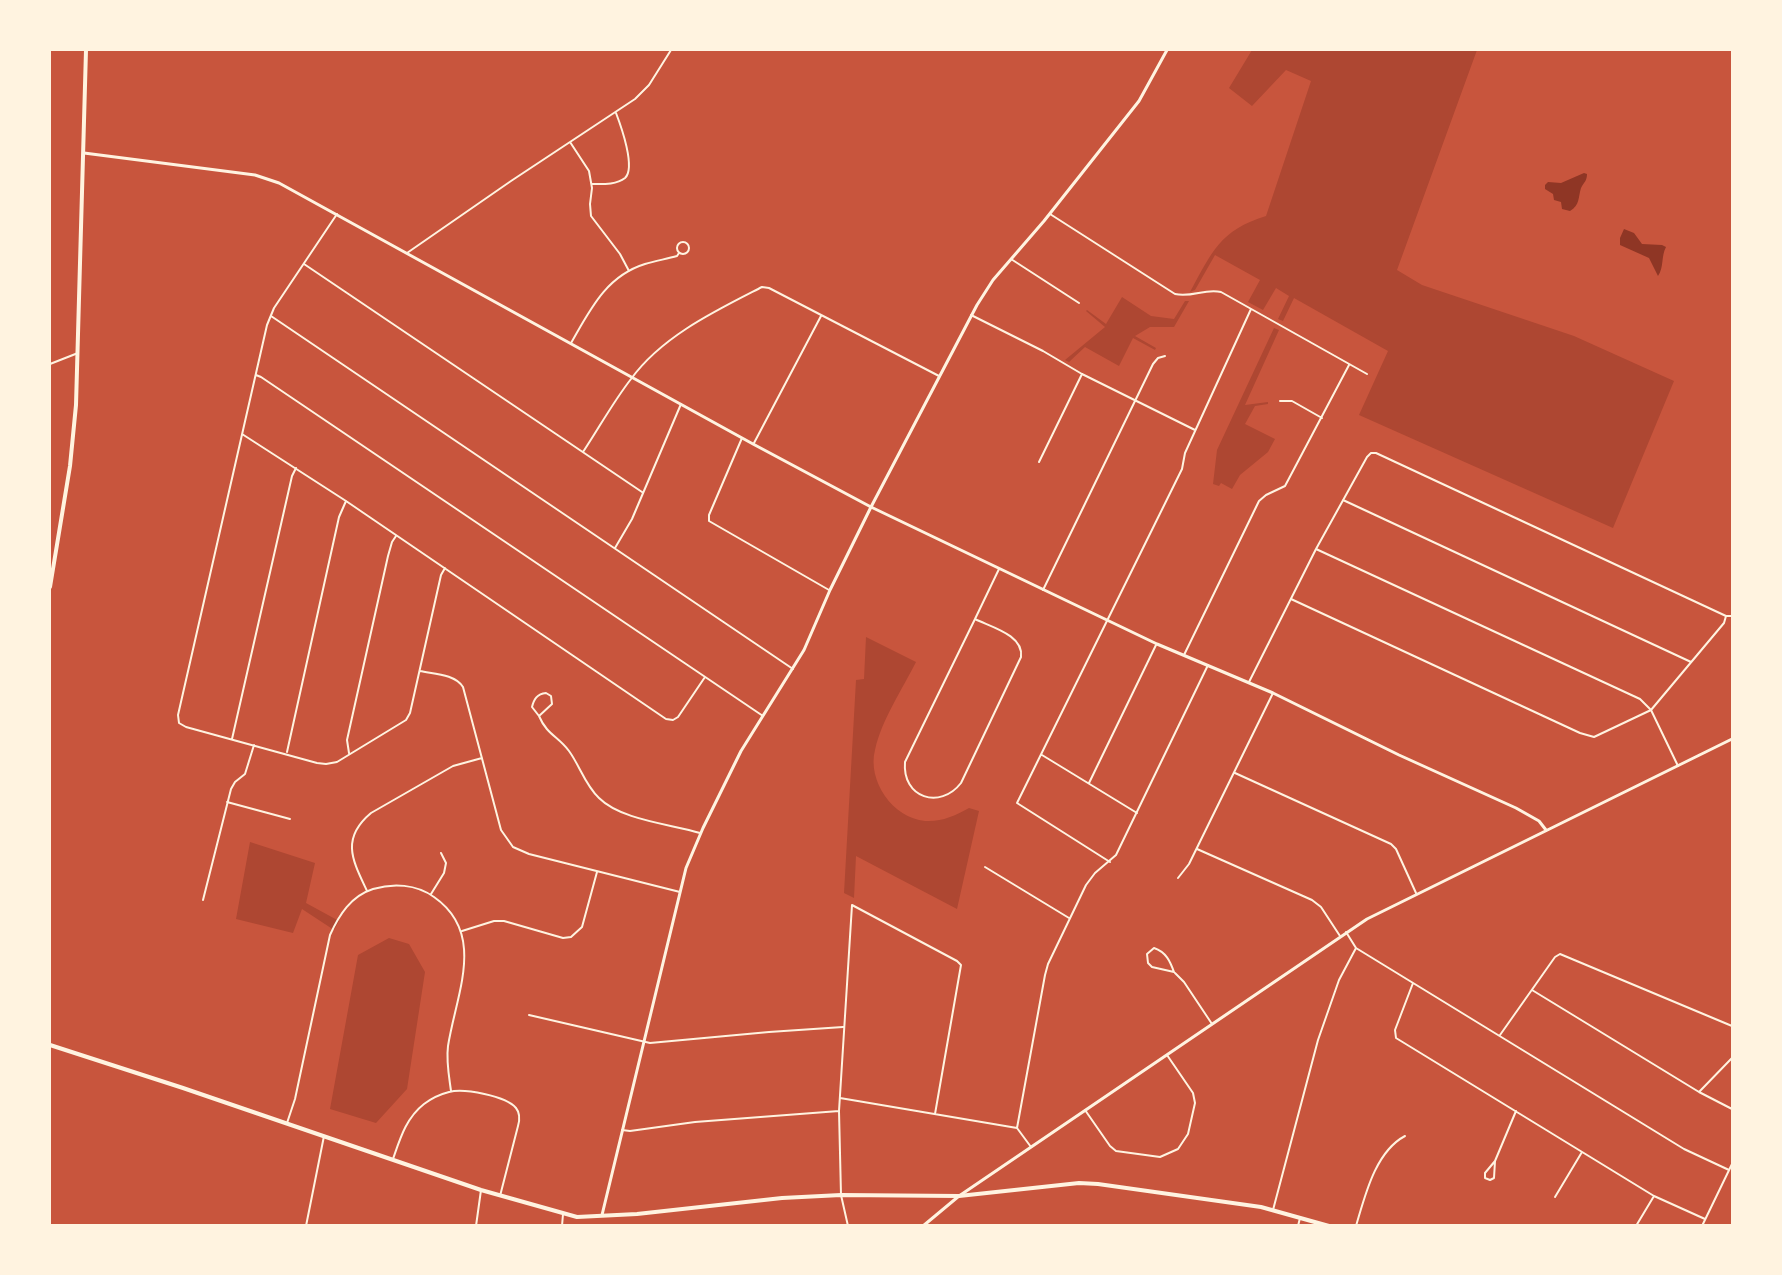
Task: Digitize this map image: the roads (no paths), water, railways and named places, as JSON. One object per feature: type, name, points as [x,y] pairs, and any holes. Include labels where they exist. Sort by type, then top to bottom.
[{"type":"main road","points":[[50,587],[70,466],[76,405],[87,50]]},
{"type":"main road","points":[[50,1045],[481,1190],[577,1217],[602,1217],[753,1200],[841,1195],[959,1196],[1078,1183],[1184,1195],[1273,1210],[1329,1226]]},
{"type":"street","points":[[407,253],[635,99],[650,85],[671,50]]},
{"type":"street","points":[[602,1217],[686,868],[700,833],[741,751],[804,650],[830,590],[871,507],[971,315],[993,280],[1050,214],[1138,100],[1167,50]]},
{"type":"street","points":[[591,184],[612,183],[625,178],[629,173],[629,158],[616,113]]},
{"type":"street","points":[[570,142],[589,171],[591,216],[620,254],[629,271]]},
{"type":"street","points":[[84,153],[255,175],[279,183],[871,507],[1157,644],[1273,693],[1399,755],[1531,815],[1539,820],[1546,830]]},
{"type":"street","points":[[337,214],[270,316],[178,715],[179,723],[326,764],[337,762],[406,720],[420,671],[441,575],[445,568]]},
{"type":"street","points":[[1050,214],[1175,294],[1191,296],[1214,291],[1251,309],[1367,374]]},
{"type":"street","points":[[571,343],[602,292],[629,271],[644,264],[677,256],[680,253],[684,254],[689,250],[686,242],[682,241],[677,244],[677,250],[680,253]]},
{"type":"street","points":[[1011,259],[1079,303]]},
{"type":"street","points":[[304,264],[642,492]]},
{"type":"street","points":[[583,452],[632,377],[659,350],[693,324],[762,287],[769,288],[939,376]]},
{"type":"street","points":[[1110,862],[1017,803],[1182,469],[1185,453],[1251,309]]},
{"type":"street","points":[[971,315],[1195,430]]},
{"type":"street","points":[[270,316],[793,669]]},
{"type":"street","points":[[753,444],[821,316]]},
{"type":"street","points":[[50,364],[78,353]]},
{"type":"street","points":[[1043,590],[1158,358],[1165,356]]},
{"type":"street","points":[[1184,656],[1259,501],[1285,486],[1349,364]]},
{"type":"street","points":[[1039,462],[1082,374]]},
{"type":"street","points":[[256,375],[763,716]]},
{"type":"street","points":[[1280,401],[1292,401],[1322,418]]},
{"type":"street","points":[[615,548],[629,524],[681,404]]},
{"type":"street","points":[[242,434],[346,501],[666,719],[674,720],[678,717],[705,677]]},
{"type":"street","points":[[742,438],[709,515],[709,521],[830,590]]},
{"type":"street","points":[[1248,682],[1316,549],[1371,453],[1376,453],[1423,474],[1726,616],[1732,616]]},
{"type":"street","points":[[232,739],[292,476],[296,468]]},
{"type":"street","points":[[1343,500],[1692,662]]},
{"type":"street","points":[[287,753],[339,517],[346,501]]},
{"type":"street","points":[[349,753],[347,740],[388,555],[396,536]]},
{"type":"street","points":[[1316,549],[1640,699],[1651,710],[1678,766]]},
{"type":"street","points":[[975,619],[1014,638],[1020,646],[1022,657],[961,783],[954,793],[944,797],[928,798],[910,787],[905,776],[905,762],[999,569]]},
{"type":"street","points":[[1291,599],[1594,737],[1651,710],[1724,623],[1726,616]]},
{"type":"street","points":[[1089,783],[1157,644]]},
{"type":"street","points":[[1017,1128],[1045,975],[1086,885],[1095,873],[1116,855],[1208,665]]},
{"type":"street","points":[[420,671],[445,676],[460,682],[501,830],[508,843],[518,851],[680,892]]},
{"type":"street","points":[[539,716],[552,704],[551,696],[546,693],[538,695],[532,707],[544,728],[570,752],[589,787],[601,800],[622,812],[700,833]]},
{"type":"street","points":[[1178,878],[1197,849],[1273,693]]},
{"type":"street","points":[[922,1226],[959,1196],[1372,915],[1732,739]]},
{"type":"street","points":[[203,900],[227,802],[233,786],[245,774],[254,745]]},
{"type":"street","points":[[1041,754],[1137,813]]},
{"type":"street","points":[[368,891],[354,863],[351,849],[354,834],[361,822],[371,813],[453,766],[482,758]]},
{"type":"street","points":[[1235,774],[1391,844],[1396,849],[1416,893]]},
{"type":"street","points":[[227,802],[290,819]]},
{"type":"street","points":[[1197,849],[1312,900],[1321,907],[1340,936]]},
{"type":"street","points":[[431,894],[444,873],[446,863],[441,853]]},
{"type":"street","points":[[985,867],[1069,918]]},
{"type":"street","points":[[462,932],[494,921],[504,921],[563,938],[571,937],[582,927],[597,872]]},
{"type":"street","points":[[287,1123],[295,1099],[330,934],[345,908],[356,898],[368,891],[393,885],[431,894],[450,911],[462,932],[465,959],[447,1057],[451,1091]]},
{"type":"street","points":[[848,1226],[841,1195],[839,1111],[852,905],[961,965],[935,1114]]},
{"type":"street","points":[[1346,932],[1356,948],[1684,1149],[1729,1170]]},
{"type":"street","points":[[1174,972],[1152,967],[1147,960],[1147,954],[1154,948],[1163,951],[1174,972],[1184,982],[1212,1024]]},
{"type":"street","points":[[1273,1210],[1318,1040],[1339,980],[1356,948]]},
{"type":"street","points":[[1500,1035],[1555,957],[1560,954],[1732,1026]]},
{"type":"street","points":[[1413,983],[1395,1030],[1396,1038],[1654,1196],[1705,1220]]},
{"type":"street","points":[[1532,990],[1699,1092],[1732,1109]]},
{"type":"street","points":[[529,1015],[643,1042],[844,1027]]},
{"type":"street","points":[[1085,1110],[1116,1151],[1161,1157],[1171,1154],[1178,1149],[1188,1134],[1195,1102],[1192,1093],[1167,1055]]},
{"type":"street","points":[[1699,1092],[1732,1058]]},
{"type":"street","points":[[393,1159],[411,1117],[424,1104],[436,1096],[451,1091],[484,1094],[509,1103],[518,1110],[520,1120],[500,1196]]},
{"type":"street","points":[[840,1098],[1017,1128],[1031,1147]]},
{"type":"street","points":[[622,1130],[839,1111]]},
{"type":"street","points":[[1495,1161],[1494,1178],[1490,1180],[1485,1178],[1485,1173],[1495,1161],[1516,1111]]},
{"type":"street","points":[[306,1226],[324,1136]]},
{"type":"street","points":[[1356,1226],[1366,1192],[1378,1166],[1394,1142],[1405,1136]]},
{"type":"street","points":[[1555,1197],[1582,1152]]},
{"type":"street","points":[[1702,1226],[1732,1164]]},
{"type":"street","points":[[476,1226],[481,1190]]},
{"type":"street","points":[[1636,1226],[1654,1196]]},
{"type":"street","points":[[562,1226],[563,1214]]},
{"type":"street","points":[[1298,1226],[1300,1218]]}]
